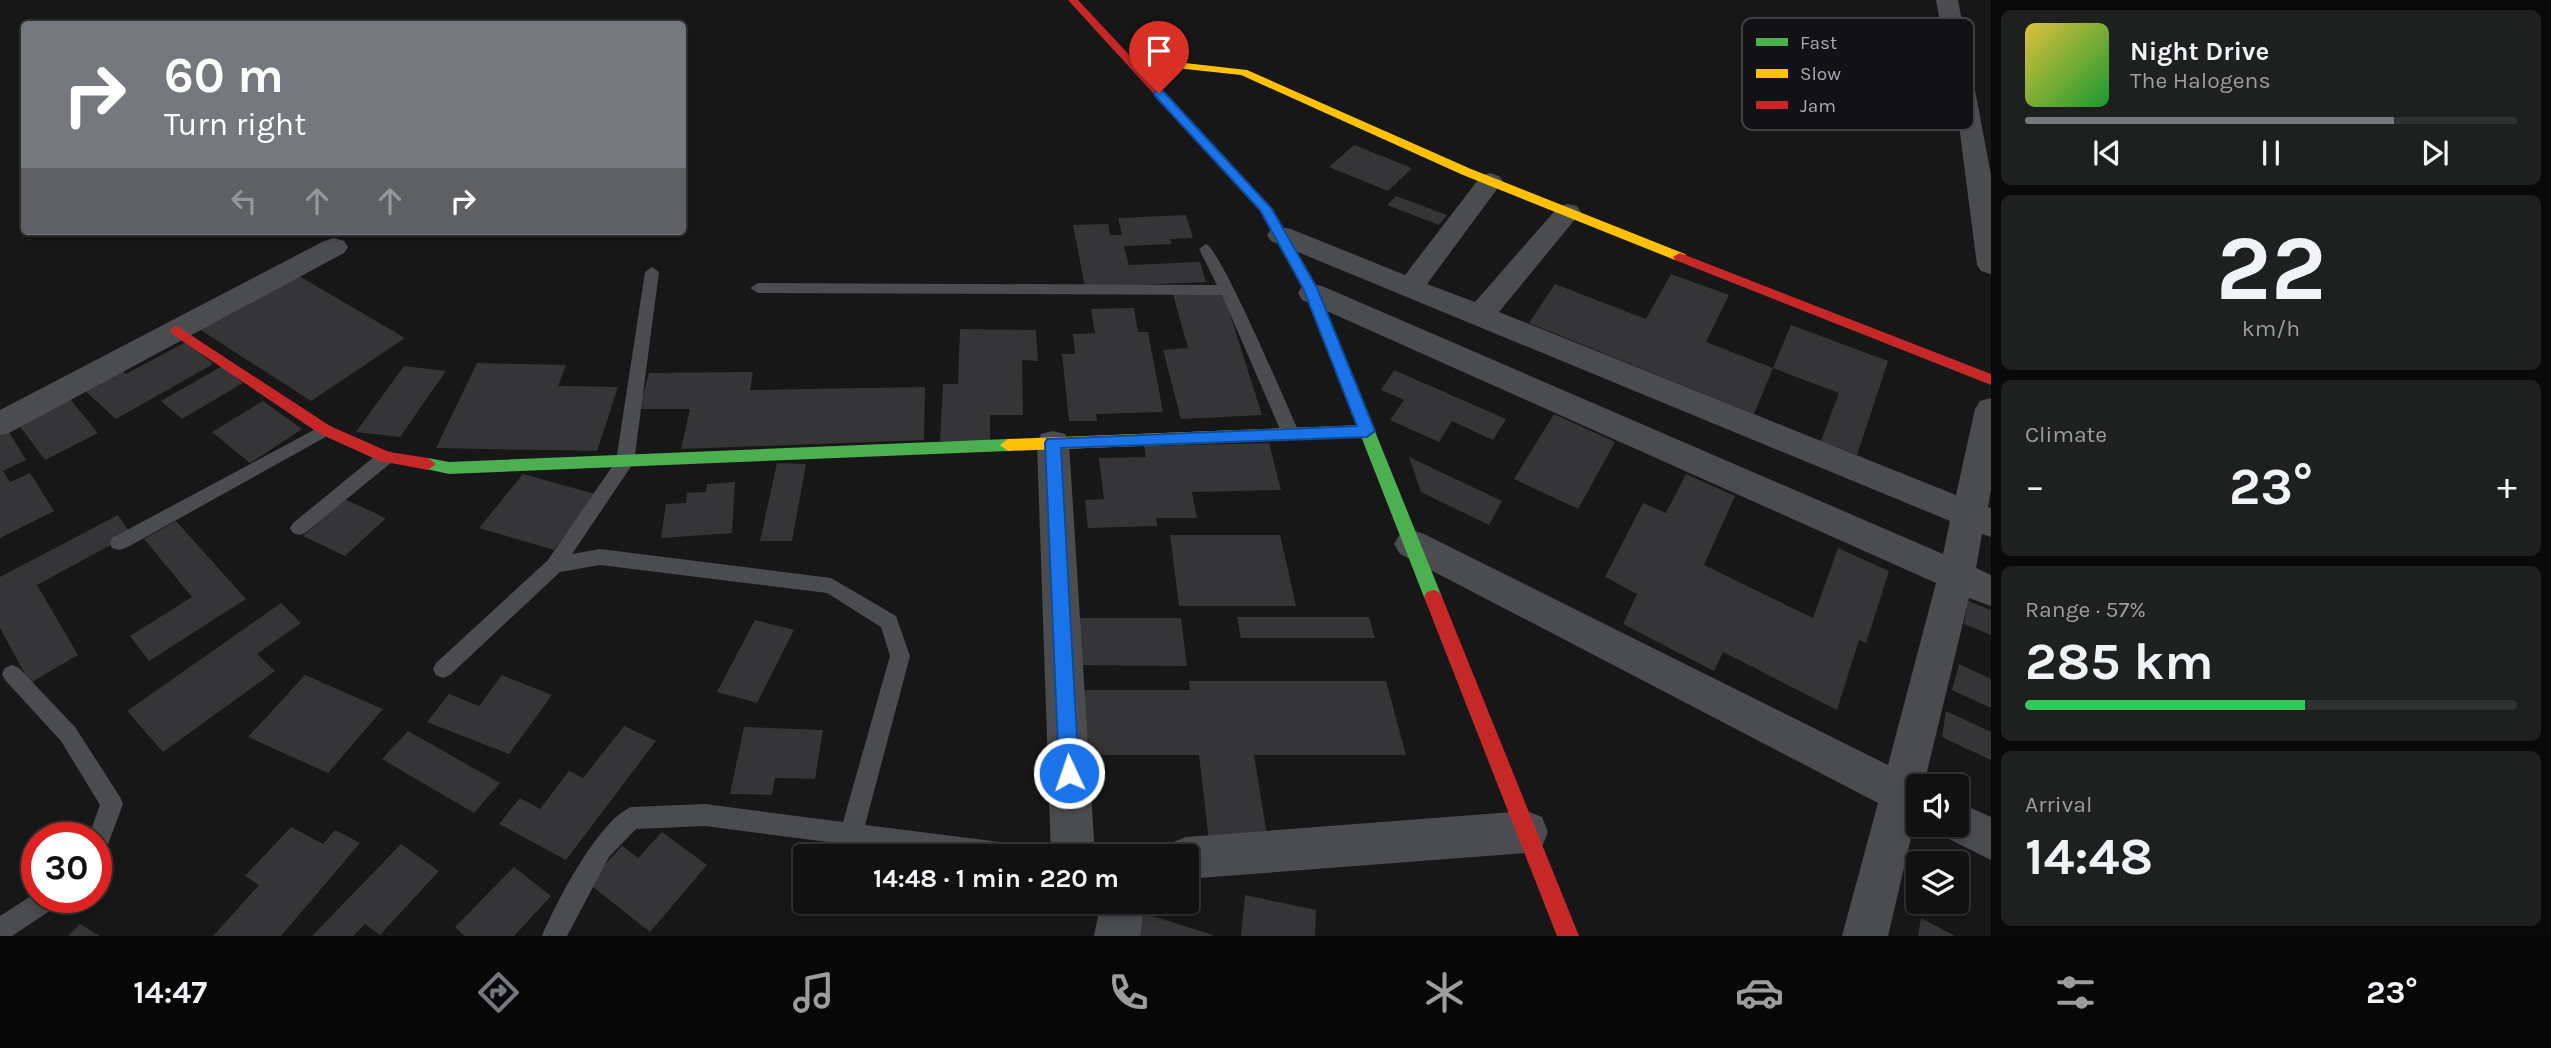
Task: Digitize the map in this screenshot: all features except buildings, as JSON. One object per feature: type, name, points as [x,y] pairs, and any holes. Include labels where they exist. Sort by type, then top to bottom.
[{"type":"street","points":[[1073,0],[1266,209],[1312,293],[1568,936]]},
{"type":"street","points":[[1947,0],[1951,18]]},
{"type":"street","points":[[1142,74],[1185,65],[1226,67],[1243,72],[1490,181],[1991,380]]},
{"type":"street","points":[[1972,130],[1991,265]]},
{"type":"street","points":[[1410,287],[1490,181]]},
{"type":"street","points":[[1480,315],[1568,212]]},
{"type":"street","points":[[1281,235],[1980,518]]},
{"type":"street","points":[[0,424],[334,247]]},
{"type":"street","points":[[1312,293],[1991,591]]},
{"type":"street","points":[[177,331],[325,430],[386,457],[449,468],[1367,431]]},
{"type":"street","points":[[1915,774],[1956,576],[1980,518],[1991,409]]},
{"type":"street","points":[[1053,443],[1072,844]]},
{"type":"street","points":[[1412,544],[1906,795]]},
{"type":"street","points":[[1865,936],[1906,809]]},
{"type":"street","points":[[1969,828],[1991,839]]},
{"type":"street","points":[[1199,857],[1527,832]]},
{"type":"street","points":[[1116,936],[1120,914]]},
{"type":"lane","points":[[1206,249],[1291,434]]},
{"type":"lane","points":[[443,669],[555,565],[625,462],[652,272]]},
{"type":"lane","points":[[758,288],[1227,290]]},
{"type":"lane","points":[[119,543],[325,430]]},
{"type":"lane","points":[[299,528],[386,457]]},
{"type":"lane","points":[[555,565],[600,557],[831,586],[889,622],[900,656],[851,835]]},
{"type":"lane","points":[[12,674],[68,734],[112,804],[105,822]]},
{"type":"lane","points":[[554,936],[601,849],[631,818],[705,815],[925,844]]},
{"type":"lane","points":[[0,930],[26,913]]},
{"type":"traffic: fast","points":[[1283,240],[1310,288],[1433,597]]},
{"type":"traffic: fast","points":[[428,464],[449,468],[1008,445]]},
{"type":"traffic: slow","points":[[1142,74],[1176,65],[1243,72],[1467,172],[1680,257]]},
{"type":"traffic: slow","points":[[1008,445],[1367,431]]},
{"type":"traffic: jam","points":[[1073,0],[1266,209],[1283,240]]},
{"type":"traffic: jam","points":[[1680,257],[1991,380]]},
{"type":"traffic: jam","points":[[177,331],[325,430],[386,457],[428,464]]},
{"type":"traffic: jam","points":[[1433,597],[1568,936]]},
{"type":"route","points":[[1069,773],[1053,443],[1367,431],[1310,288],[1266,209],[1159,93]]}]
